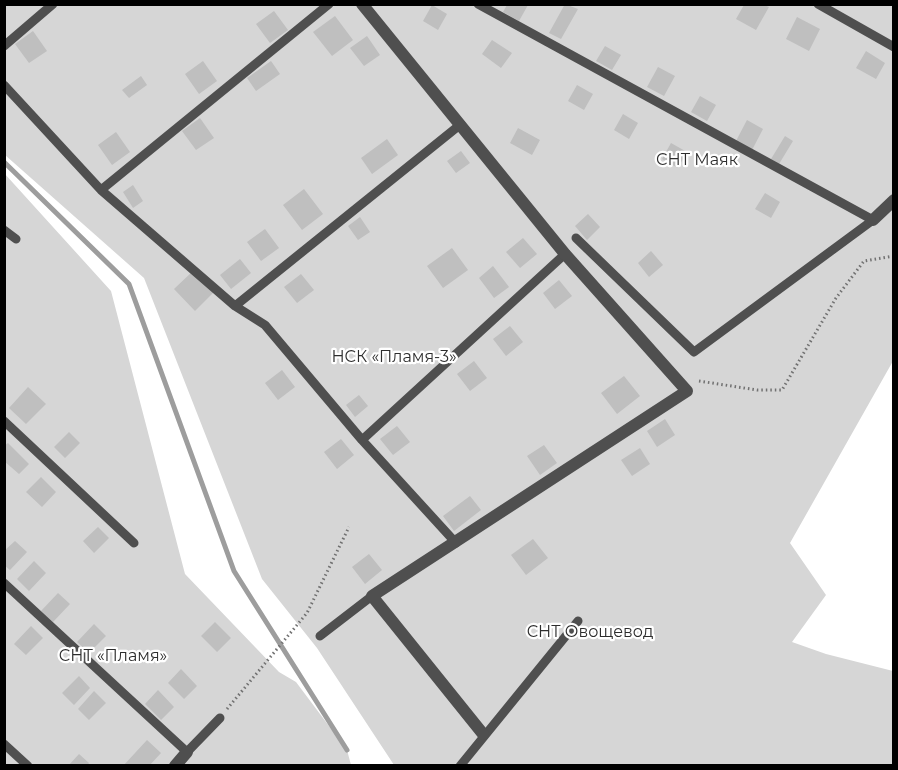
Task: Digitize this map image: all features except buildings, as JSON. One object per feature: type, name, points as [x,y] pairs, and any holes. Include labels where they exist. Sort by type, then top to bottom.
[{"type":"street","points":[[362,4],[565,254],[687,391],[372,596],[483,734]]},
{"type":"street","points":[[873,220],[894,200]]},
{"type":"street","points":[[175,765],[187,752]]},
{"type":"lane","points":[[4,46],[53,4]]},
{"type":"lane","points":[[101,190],[329,4]]},
{"type":"lane","points":[[477,4],[873,220],[694,352],[576,238]]},
{"type":"lane","points":[[818,4],[894,47]]},
{"type":"lane","points":[[4,85],[101,190],[236,306],[266,325],[362,440],[456,543]]},
{"type":"lane","points":[[236,306],[461,124]]},
{"type":"lane","points":[[4,230],[16,239]]},
{"type":"lane","points":[[362,440],[565,254]]},
{"type":"lane","points":[[4,421],[134,543]]},
{"type":"lane","points":[[4,583],[187,752],[220,718]]},
{"type":"lane","points":[[320,636],[372,596]]},
{"type":"lane","points":[[460,765],[483,734],[578,621]]},
{"type":"lane","points":[[4,744],[28,765]]},
{"type":"path","points":[[679,382],[707,380],[757,390],[782,390],[836,298],[864,261],[894,256]]},
{"type":"path","points":[[220,718],[307,613],[350,527]]},
{"type":"green space","points":[[5,5],[893,5],[893,361],[790,543],[826,595],[792,642],[826,654],[893,671],[893,765],[394,765],[317,648],[262,579],[144,278],[5,155]]},
{"type":"green space","name":"СНТ «Пламя»","points":[[4,173],[111,291],[185,574],[279,672],[296,682],[347,750],[351,765],[5,765]]},
{"type":"waterway","points":[[4,162],[129,284],[234,571],[347,750]]},
{"type":"park label","name":"СНТ Маяк","points":[[697,160]]},
{"type":"park label","name":"НСК «Пламя-3»","points":[[394,357]]},
{"type":"park label","name":"СНТ Овощевод","points":[[590,632]]}]
